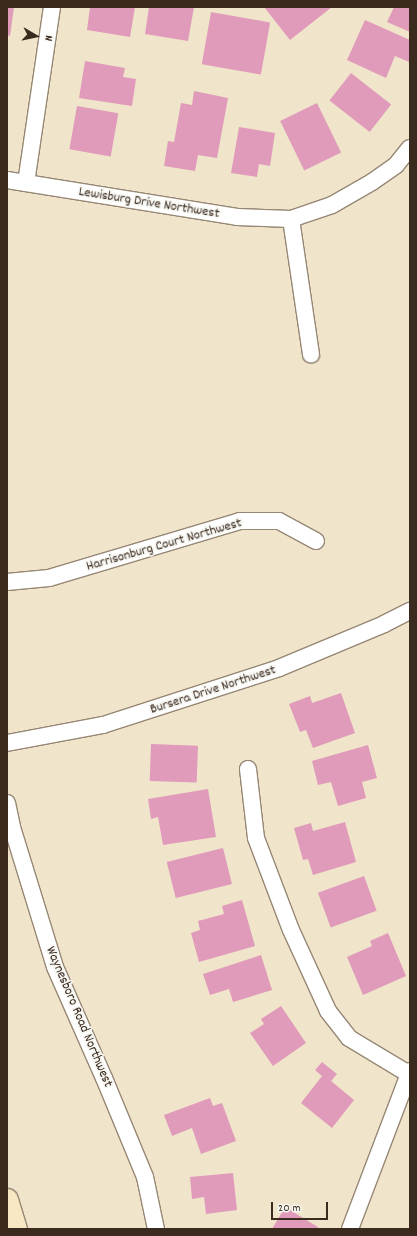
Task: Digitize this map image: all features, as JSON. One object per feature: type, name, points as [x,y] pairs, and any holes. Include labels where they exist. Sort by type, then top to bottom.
[{"type":"street","points":[[26,183],[52,7]]},
{"type":"street","points":[[311,355],[291,219],[332,205],[372,182],[396,165],[410,148]]},
{"type":"street","name":"Lewisburg Drive Northwest","points":[[7,180],[236,217],[291,219]]},
{"type":"street","name":"Harrisonburg Court Northwest","points":[[7,582],[49,578],[240,521],[279,521],[316,542]]},
{"type":"street","name":"Bursera Drive Northwest","points":[[7,743],[103,725],[279,668],[384,624],[410,611]]},
{"type":"street","points":[[248,769],[256,838],[291,930],[328,1010],[349,1038],[409,1072],[350,1229]]},
{"type":"street","name":"Waynesboro Road Northwest","points":[[7,803],[12,827],[54,967],[104,1078],[145,1177],[156,1229]]},
{"type":"street","points":[[7,1200],[16,1229]]},
{"type":"building","points":[[7,7],[14,7],[10,36],[7,35]]},
{"type":"building","points":[[90,7],[135,7],[130,37],[87,30]]},
{"type":"building","points":[[149,7],[194,7],[188,41],[145,34]]},
{"type":"building","points":[[264,7],[332,7],[290,40]]},
{"type":"building","points":[[394,7],[410,7],[410,32],[387,22]]},
{"type":"building","points":[[211,12],[270,22],[261,75],[202,64]]},
{"type":"building","points":[[365,20],[410,40],[409,62],[395,56],[386,78],[347,60]]},
{"type":"building","points":[[85,61],[125,68],[123,77],[136,79],[132,106],[79,98]]},
{"type":"building","points":[[351,73],[391,104],[370,132],[329,101]]},
{"type":"building","points":[[194,91],[228,98],[217,158],[198,155],[195,171],[164,166],[168,141],[174,142],[181,103],[192,105]]},
{"type":"building","points":[[317,103],[341,152],[304,170],[280,121]]},
{"type":"building","points":[[77,106],[118,113],[111,157],[69,149]]},
{"type":"building","points":[[239,127],[275,133],[270,166],[259,164],[257,177],[231,173]]},
{"type":"building","points":[[341,693],[355,733],[313,748],[306,730],[300,732],[289,704],[310,696],[312,703]]},
{"type":"building","points":[[151,744],[198,746],[197,783],[150,781]]},
{"type":"building","points":[[368,745],[377,778],[362,782],[366,798],[338,806],[331,782],[318,785],[312,761]]},
{"type":"building","points":[[208,789],[216,837],[163,845],[158,817],[151,819],[148,799]]},
{"type":"building","points":[[345,822],[356,862],[313,875],[308,859],[303,860],[294,828],[311,823],[313,831]]},
{"type":"building","points":[[223,848],[232,884],[176,898],[167,862]]},
{"type":"building","points":[[364,876],[377,911],[331,928],[318,893]]},
{"type":"building","points":[[242,900],[255,946],[199,962],[191,933],[200,930],[198,921],[224,914],[222,906]]},
{"type":"building","points":[[388,933],[406,976],[363,995],[347,957],[372,946],[370,941]]},
{"type":"building","points":[[261,955],[272,990],[233,1002],[229,989],[210,995],[203,974]]},
{"type":"building","points":[[281,1006],[306,1043],[273,1066],[250,1033],[264,1024],[261,1019]]},
{"type":"building","points":[[322,1062],[337,1074],[331,1081],[354,1100],[332,1128],[301,1103],[322,1076],[315,1070]]},
{"type":"building","points":[[210,1098],[213,1106],[222,1103],[236,1141],[201,1154],[192,1128],[172,1136],[164,1115]]},
{"type":"building","points":[[233,1173],[237,1210],[206,1214],[204,1197],[192,1199],[190,1177]]},
{"type":"building","points":[[285,1207],[318,1227],[317,1229],[272,1229]]}]
